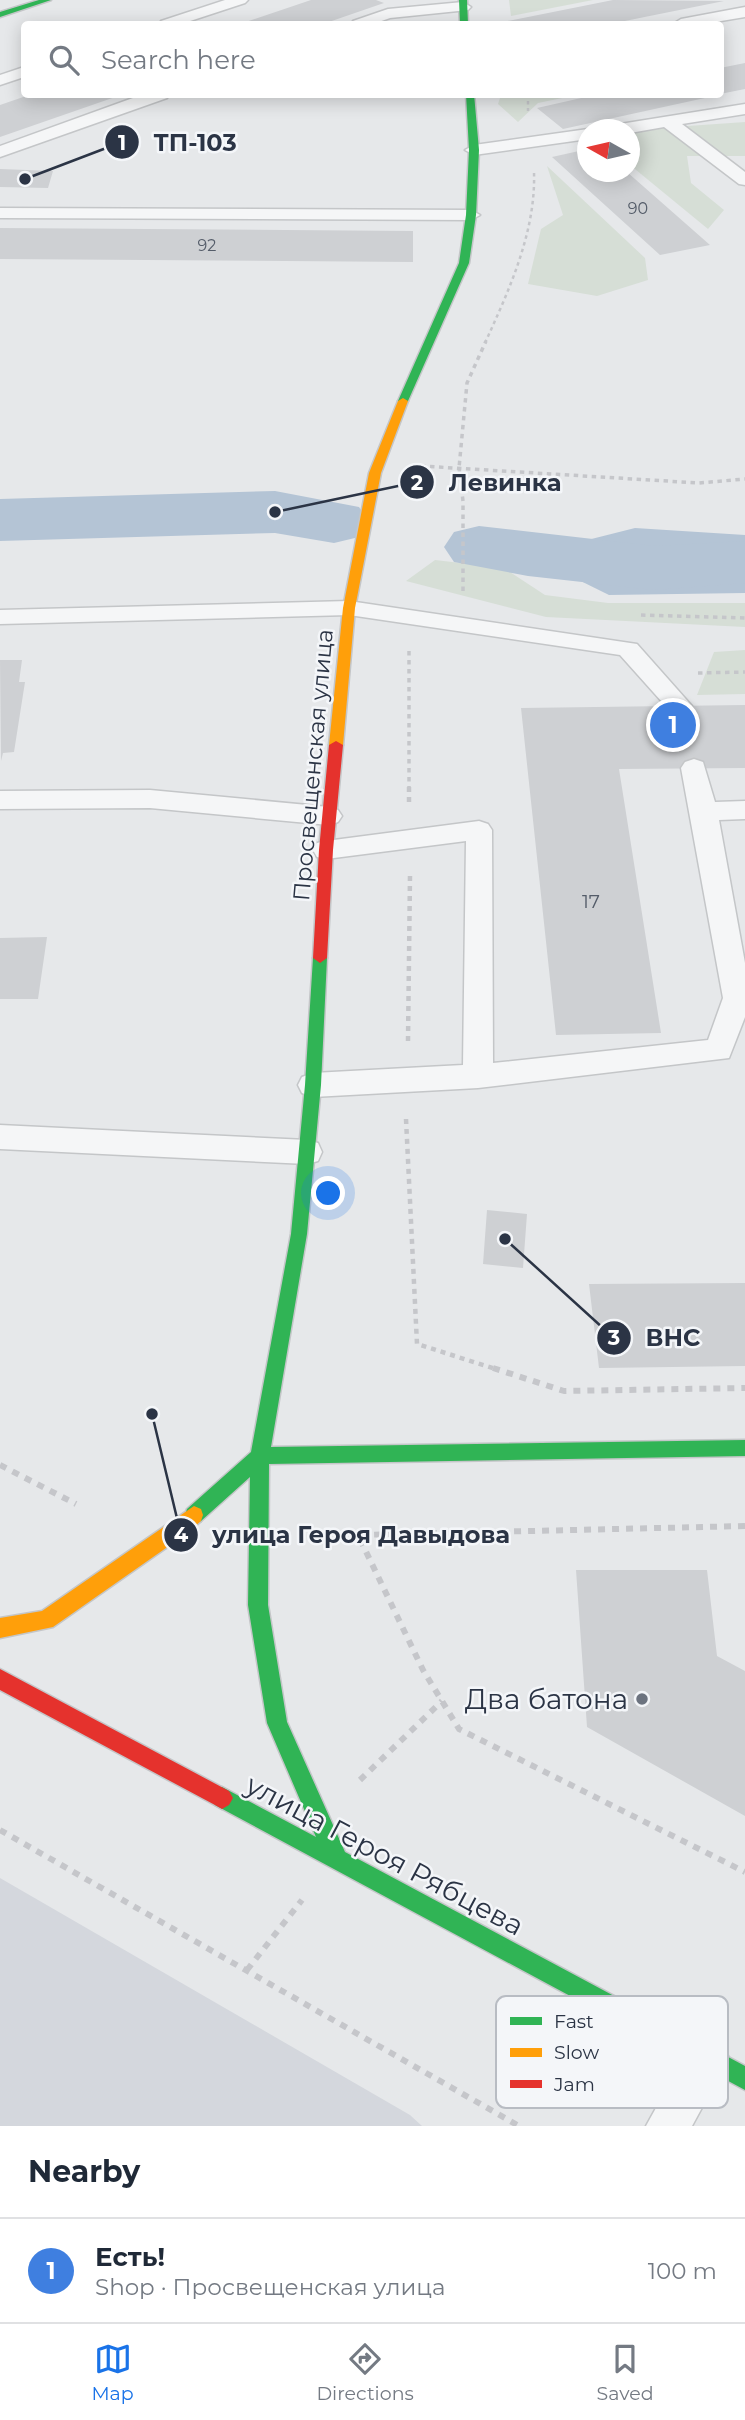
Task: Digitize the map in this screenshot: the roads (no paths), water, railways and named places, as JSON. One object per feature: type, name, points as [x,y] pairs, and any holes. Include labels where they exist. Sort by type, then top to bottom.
[{"type":"main road","points":[[0,15],[47,0]]},
{"type":"main road","name":"Просвещенская улица","points":[[336,1857],[278,1723],[258,1605],[260,1456],[299,1234],[313,1085],[326,850],[349,608],[378,465],[418,364],[464,263],[471,215],[474,150],[470,98]]},
{"type":"main road","points":[[0,1629],[46,1620],[179,1528],[260,1456],[745,1448]]},
{"type":"main road","name":"улица Героя Рябцева","points":[[0,1679],[593,1996]]},
{"type":"main road","name":"улица Героя Рябцева","points":[[728,2069],[745,2078]]},
{"type":"lane","points":[[176,21],[240,0]]},
{"type":"lane","points":[[368,21],[388,14],[463,4]]},
{"type":"lane","points":[[697,21],[745,12]]},
{"type":"lane","points":[[0,80],[21,73]]},
{"type":"lane","points":[[0,152],[151,98]]},
{"type":"lane","points":[[640,126],[745,109]]},
{"type":"lane","points":[[667,121],[745,180]]},
{"type":"lane","points":[[474,150],[577,135]]},
{"type":"lane","points":[[0,213],[471,215]]},
{"type":"lane","points":[[0,617],[349,608],[628,649],[680,706]]},
{"type":"lane","points":[[313,1085],[478,1076],[719,1050],[737,998],[694,768]]},
{"type":"lane","points":[[0,800],[150,799],[329,816]]},
{"type":"lane","points":[[704,811],[745,810]]},
{"type":"lane","points":[[326,850],[479,830],[478,1076]]},
{"type":"lane","points":[[0,1137],[307,1152]]},
{"type":"lane","points":[[668,2126],[678,2108]]},
{"type":"water","points":[[635,528],[745,535],[745,593],[609,595],[528,555]]},
{"type":"waterway","points":[[0,520],[275,512],[334,522]]},
{"type":"waterway","points":[[479,547],[528,555],[654,568],[745,562]]},
{"type":"place","name":"ТП-103","points":[[25,179]]},
{"type":"place","name":"Левинка","points":[[275,512]]},
{"type":"place","name":"Есть!","points":[[673,725]]},
{"type":"place","name":"ВНС","points":[[505,1239]]},
{"type":"place","name":"улица Героя Давыдова","points":[[152,1414]]},
{"type":"place","name":"Два батона","points":[[642,1699]]}]
